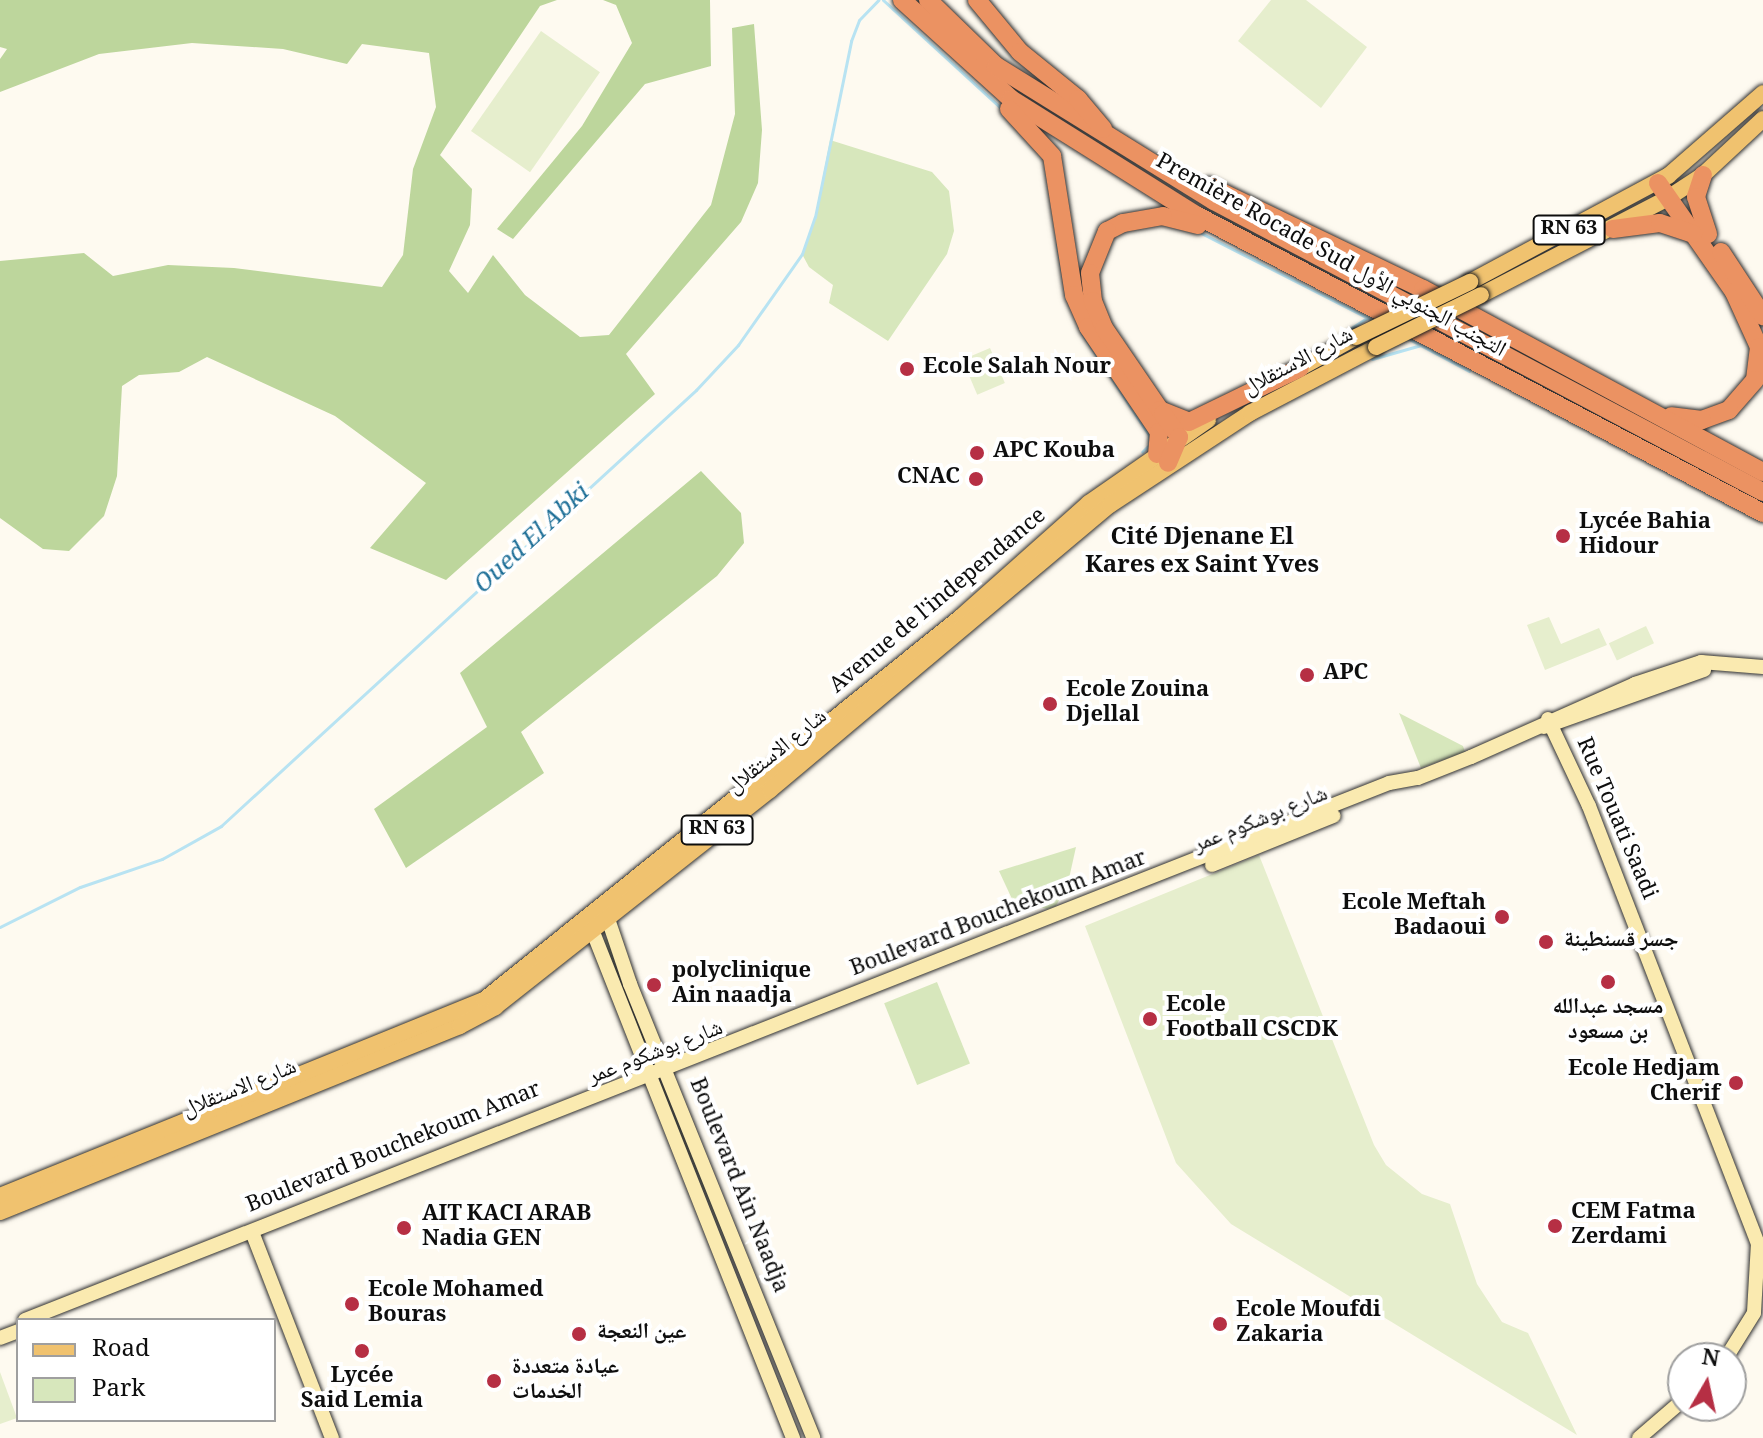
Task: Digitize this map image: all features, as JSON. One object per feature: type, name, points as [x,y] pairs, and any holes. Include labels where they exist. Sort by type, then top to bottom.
[{"type":"highway","points":[[894,0],[1021,119],[1052,156],[1074,295],[1088,327],[1171,447]]},
{"type":"highway","name":"Première Rocade Sud التجنب الجنوبي الأول","points":[[902,0],[984,78],[1043,121],[1196,215],[1763,513]]},
{"type":"highway","name":"Première Rocade Sud التجنب الجنوبي الأول","points":[[928,0],[996,66],[1268,233],[1763,492]]},
{"type":"highway","points":[[977,0],[1020,52],[1078,99],[1110,137],[1423,289],[1548,360],[1763,472]]},
{"type":"highway","points":[[1548,360],[1683,420],[1712,417],[1735,404],[1758,370],[1756,334],[1702,235],[1696,197],[1703,175]]},
{"type":"highway","points":[[1668,187],[1763,316]]},
{"type":"highway","points":[[1171,447],[1160,410],[1104,328],[1093,301],[1090,273],[1107,231],[1139,218],[1187,220],[1361,303]]},
{"type":"highway","points":[[1613,229],[1667,223],[1702,235]]},
{"type":"highway","points":[[1160,410],[1189,422],[1300,368]]},
{"type":"main road","name":"RN 63","points":[[1613,229],[1668,187],[1763,93]]},
{"type":"main road","name":"RN 63","points":[[1668,187],[1703,175],[1763,119]]},
{"type":"main road","name":"شارع الاستقلال","points":[[1171,447],[1356,337],[1668,187]]},
{"type":"main road","name":"شارع الاستقلال","points":[[1171,447],[1613,229]]},
{"type":"main road","name":"Avenue de l'independance","points":[[606,912],[961,617],[1089,503],[1171,447]]},
{"type":"main road","name":"شارع الاستقلال","points":[[0,1212],[460,1026],[495,1007],[606,912]]},
{"type":"main road","name":"RN 63","points":[[0,1196],[484,1000],[590,924]]},
{"type":"street","points":[[1547,725],[1723,662],[1763,667]]},
{"type":"street","name":"شارع بوشكوم عمر","points":[[50,1318],[650,1076],[1263,846],[1547,725]]},
{"type":"street","name":"Rue Touati Saadi","points":[[1547,725],[1589,806],[1709,1117],[1760,1259],[1754,1313],[1736,1342]]},
{"type":"street","name":"Boulevard Ain Naadja","points":[[606,912],[813,1438]]},
{"type":"street","name":"Boulevard Ain Naadja","points":[[590,924],[793,1438]]},
{"type":"street","name":"Boulevard Bouchekoum Amar","points":[[30,1318],[650,1076]]},
{"type":"street","points":[[254,1237],[332,1438]]},
{"type":"street","points":[[1639,1438],[1667,1414]]},
{"type":"green space","points":[[0,0],[557,0],[540,6],[440,155],[472,189],[470,225],[449,271],[468,293],[493,255],[525,295],[580,337],[609,335],[711,205],[735,114],[732,28],[754,24],[762,130],[758,183],[741,222],[626,354],[655,394],[446,580],[370,548],[426,483],[335,416],[207,357],[179,372],[139,375],[122,386],[117,476],[104,516],[69,551],[43,549],[0,518],[0,261],[84,253],[113,276],[168,265],[234,268],[382,287],[403,255],[413,169],[436,107],[429,53],[362,44],[347,64],[283,49],[192,43],[99,54],[0,92],[0,59],[7,49],[0,47]]},
{"type":"green space","points":[[603,0],[710,0],[711,66],[645,84],[513,239],[497,229],[582,126],[632,43],[616,5]]},
{"type":"green space","points":[[1271,0],[1306,0],[1367,47],[1321,108],[1238,41]]},
{"type":"green space","points":[[541,31],[600,72],[530,172],[471,131]]},
{"type":"green space","points":[[830,140],[932,172],[949,191],[954,231],[947,254],[888,341],[829,303],[833,285],[809,267],[802,254],[815,217]]},
{"type":"green space","points":[[990,348],[1005,383],[977,395],[962,360]]},
{"type":"green space","points":[[701,471],[741,513],[744,543],[717,576],[521,732],[544,773],[406,868],[374,809],[487,727],[460,673]]},
{"type":"green space","points":[[1549,617],[1561,644],[1599,628],[1607,645],[1545,670],[1527,625]]},
{"type":"green space","points":[[1646,626],[1654,643],[1617,661],[1609,643]]},
{"type":"green space","points":[[1399,713],[1463,746],[1465,752],[1421,768]]},
{"type":"green space","points":[[1076,847],[1068,883],[1056,906],[1047,909],[1012,899],[999,871]]},
{"type":"green space","points":[[1259,855],[1374,1145],[1386,1165],[1422,1194],[1450,1204],[1477,1284],[1502,1322],[1528,1333],[1577,1435],[1231,1224],[1176,1163],[1085,926]]},
{"type":"green space","points":[[609,938],[659,1061],[653,1064],[603,940]]},
{"type":"green space","points":[[937,982],[970,1064],[917,1085],[884,1003]]},
{"type":"green space","points":[[665,1088],[737,1256],[733,1258],[661,1090]]},
{"type":"green space","points":[[0,1372],[16,1418],[0,1424]]},
{"type":"waterway","name":"Oued El Abki","points":[[0,927],[80,887],[162,859],[221,826],[696,390],[738,345],[802,254],[815,217],[851,41],[859,20],[878,0]]},
{"type":"waterway","points":[[883,0],[1003,110]]},
{"type":"waterway","points":[[1199,232],[1374,321]]},
{"type":"waterway","points":[[1057,244],[1066,296]]},
{"type":"waterway","points":[[1342,334],[1367,318]]},
{"type":"waterway","points":[[1081,332],[1149,435],[1150,444],[1142,452]]},
{"type":"waterway","points":[[1409,339],[1469,371]]},
{"type":"waterway","points":[[1372,359],[1421,345]]},
{"type":"place","name":"Ecole Salah Nour","points":[[907,369]]},
{"type":"place","name":"APC Kouba","points":[[977,453]]},
{"type":"place","name":"CNAC","points":[[976,479]]},
{"type":"place","name":"Lycée Bahia Hidour","points":[[1563,536]]},
{"type":"place","name":"APC","points":[[1307,675]]},
{"type":"place","name":"Ecole Zouina Djellal","points":[[1050,704]]},
{"type":"place","name":"Ecole Meftah Badaoui","points":[[1502,917]]},
{"type":"place","name":"جسر قسنطينة","points":[[1546,942]]},
{"type":"place","name":"مسجد عبدالله بن مسعود","points":[[1608,982]]},
{"type":"place","name":"polyclinique Ain naadja","points":[[654,985]]},
{"type":"place","name":"Ecole Football CSCDK","points":[[1150,1019]]},
{"type":"place","name":"Ecole Hedjam Cherif","points":[[1736,1083]]},
{"type":"place","name":"CEM Fatma Zerdami","points":[[1555,1226]]},
{"type":"place","name":"AIT KACI ARAB Nadia GEN","points":[[404,1228]]},
{"type":"place","name":"Ecole Mohamed Bouras","points":[[352,1304]]},
{"type":"place","name":"Ecole Moufdi Zakaria","points":[[1220,1324]]},
{"type":"place","name":"عين النعجة","points":[[579,1334]]},
{"type":"place","name":"Lycée Said Lemia","points":[[362,1351]]},
{"type":"place","name":"عيادة متعددة الخدمات","points":[[494,1381]]},
{"type":"district","name":"Cité Djenane El Kares ex Saint Yves","points":[[1202,553]]}]
